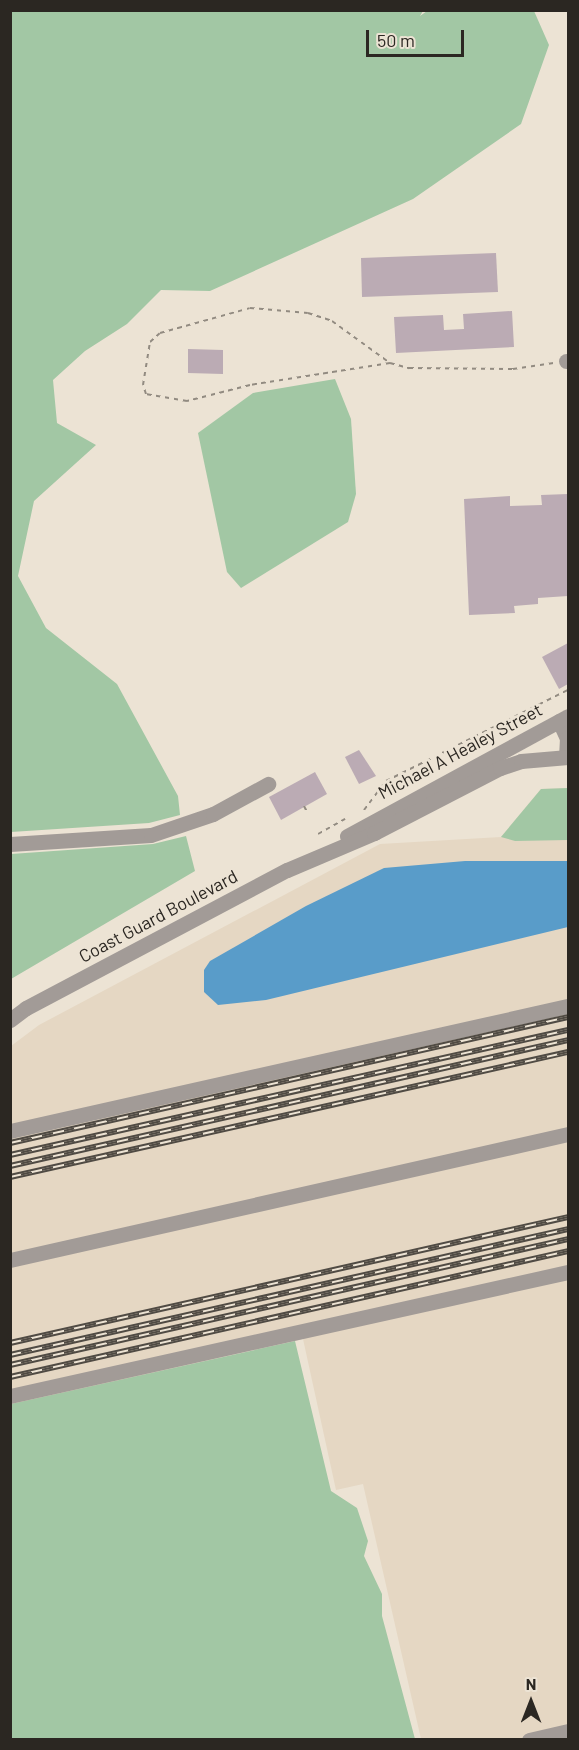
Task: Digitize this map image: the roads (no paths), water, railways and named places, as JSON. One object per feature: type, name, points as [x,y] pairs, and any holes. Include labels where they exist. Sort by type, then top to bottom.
[{"type":"street","points":[[371,827],[468,785],[512,763],[567,757],[564,719]]},
{"type":"street","name":"Michael A Healey Street","points":[[371,827],[564,719]]},
{"type":"street","points":[[10,844],[151,835],[213,814],[268,784]]},
{"type":"street","name":"Coast Guard Boulevard","points":[[10,1020],[26,1008],[371,827]]},
{"type":"street","points":[[10,1131],[568,1006]]},
{"type":"street","points":[[10,1260],[568,1134]]},
{"type":"street","points":[[10,1396],[568,1272]]},
{"type":"street","points":[[529,1740],[563,1735]]},
{"type":"water","points":[[465,861],[568,861],[568,927],[266,1000],[218,1005],[204,992],[204,970],[210,961],[306,906],[384,868]]},
{"type":"railway","points":[[10,1143],[568,1017]]},
{"type":"railway","points":[[10,1155],[568,1030]]},
{"type":"railway","points":[[10,1166],[568,1040]]},
{"type":"railway","points":[[10,1177],[568,1052]]},
{"type":"railway","points":[[10,1343],[568,1217]]},
{"type":"railway","points":[[10,1355],[568,1229]]},
{"type":"railway","points":[[10,1365],[568,1239]]},
{"type":"railway","points":[[10,1377],[568,1251]]}]
